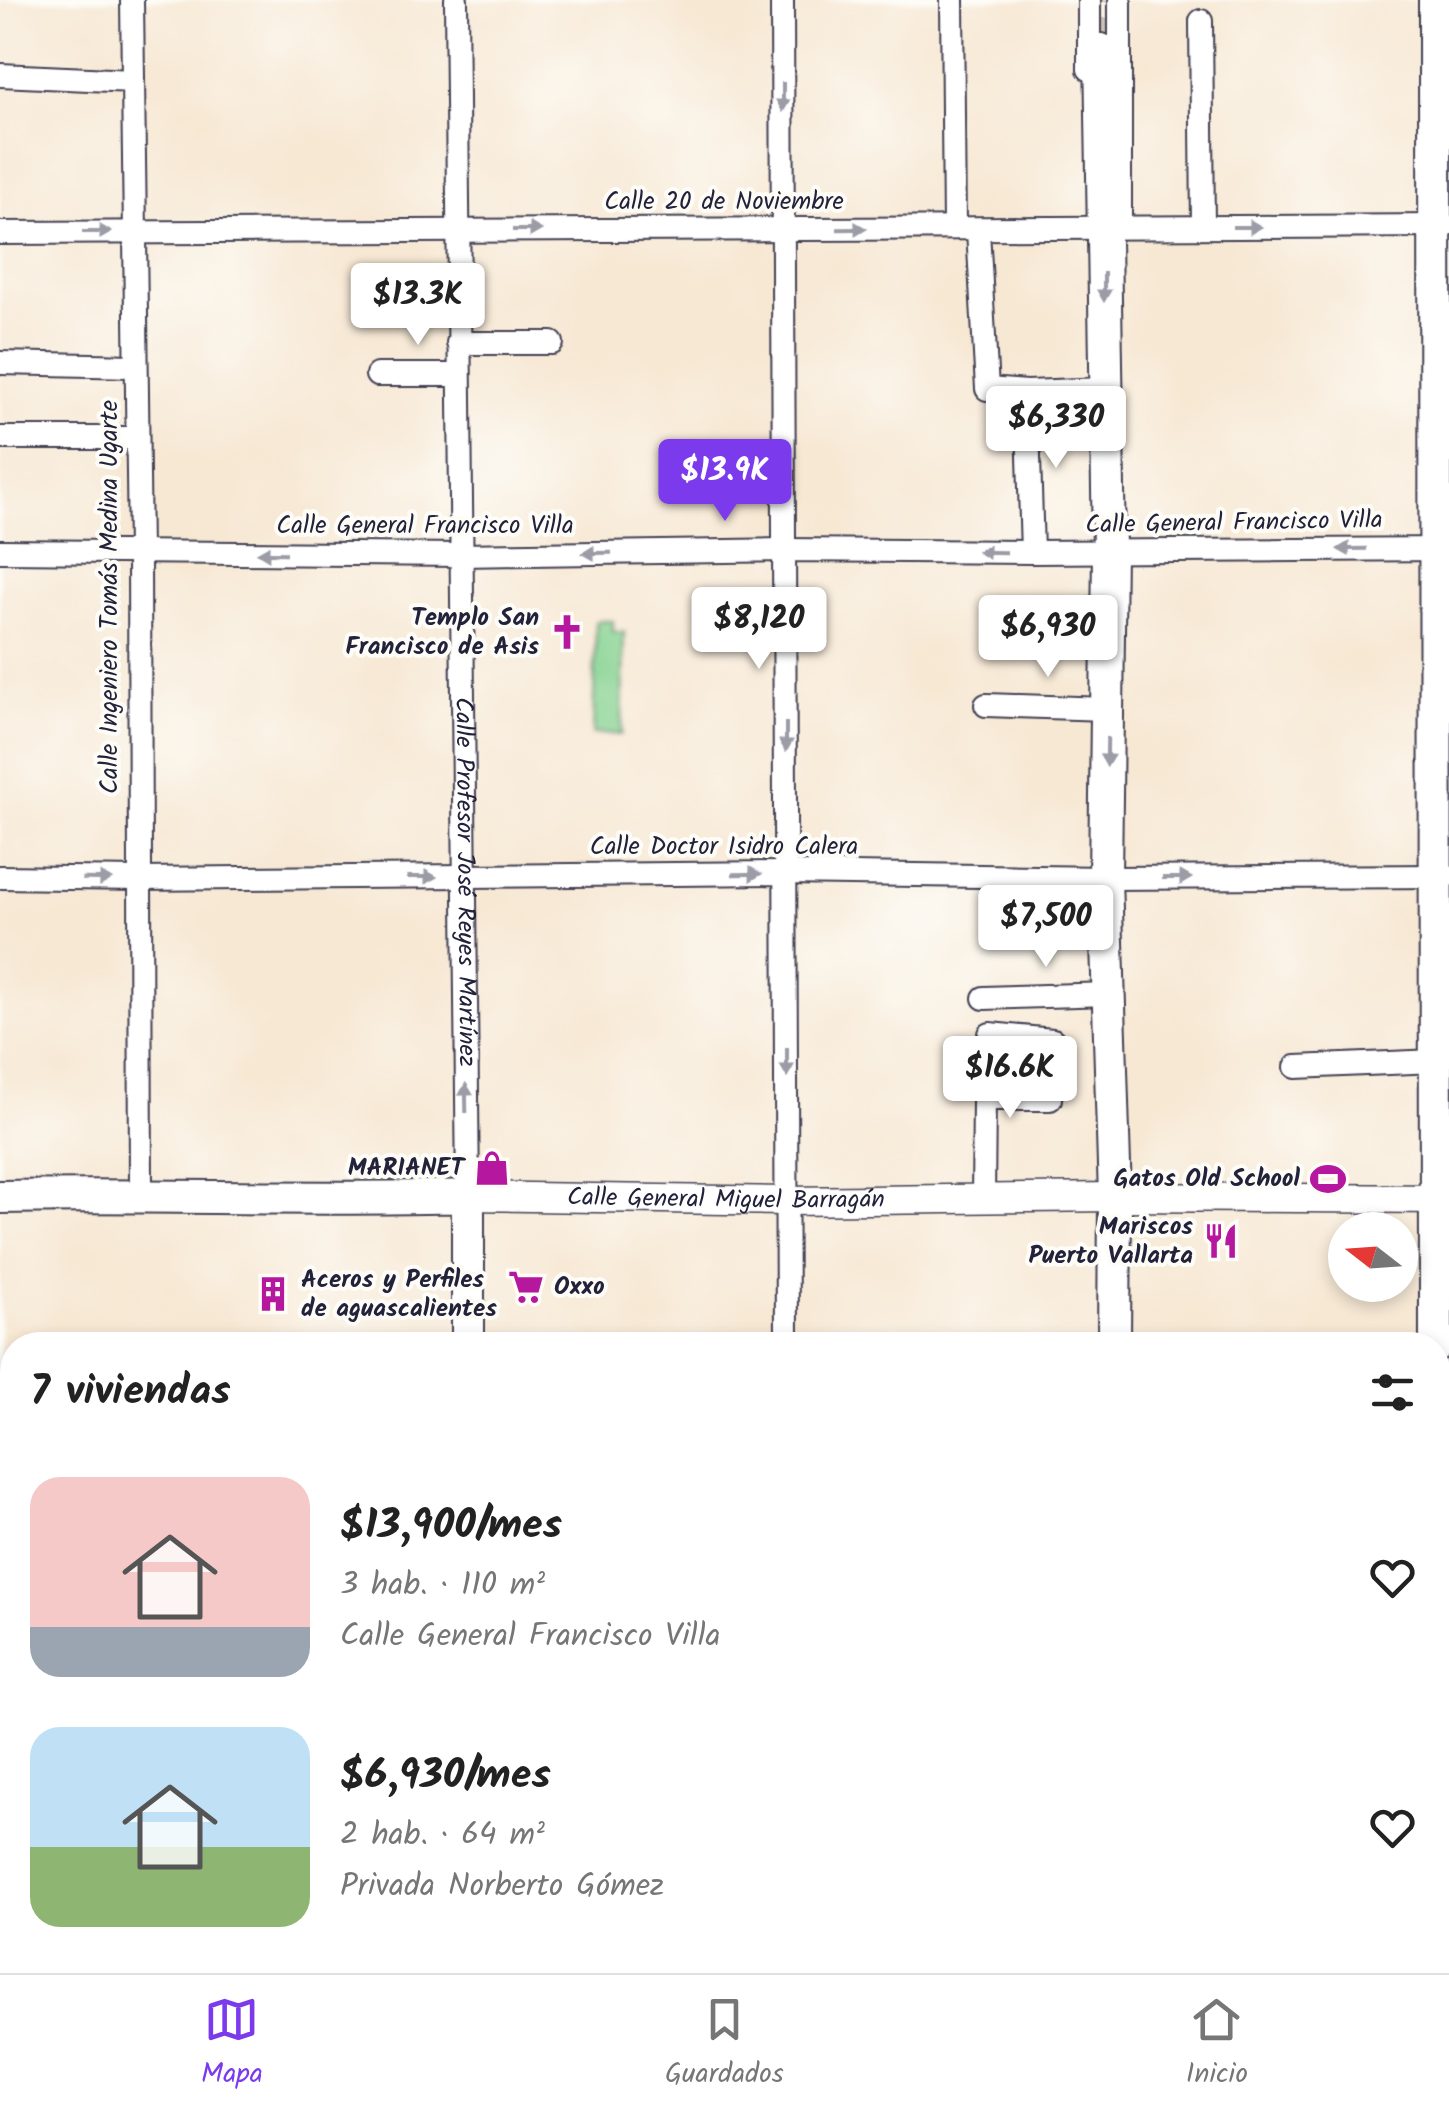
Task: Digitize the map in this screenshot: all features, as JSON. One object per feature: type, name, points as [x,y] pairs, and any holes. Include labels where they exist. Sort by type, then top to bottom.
[{"type":"main road","points":[[1434,0],[1442,226],[1442,876],[1436,1061],[1442,1199],[1437,1332]]},
{"type":"main road","points":[[1100,50],[1109,552],[1106,878],[1115,1196],[1114,1332]]},
{"type":"main road","name":"Calle General Miguel Barragán","points":[[0,1196],[141,1194],[357,1200],[468,1196]]},
{"type":"main road","name":"Calle Profesor José Reyes Martínez","points":[[468,1196],[468,1332]]},
{"type":"street","name":"Calle Ingeniero Tomás Medina Ugarte","points":[[132,0],[140,552],[141,1194]]},
{"type":"street","name":"Calle Profesor José Reyes Martínez","points":[[456,0],[468,1196]]},
{"type":"street","points":[[782,0],[787,1332]]},
{"type":"street","points":[[952,0],[966,229],[984,384],[993,392],[1105,390]]},
{"type":"street","points":[[1089,0],[1105,227]]},
{"type":"street","points":[[1105,227],[1120,0]]},
{"type":"street","points":[[1201,21],[1203,227]]},
{"type":"street","points":[[0,74],[133,80]]},
{"type":"street","name":"Calle 20 de Noviembre","points":[[0,232],[1442,226]]},
{"type":"street","points":[[458,342],[552,343]]},
{"type":"street","points":[[0,364],[136,366]]},
{"type":"street","points":[[377,374],[458,374]]},
{"type":"street","points":[[1027,392],[1032,552]]},
{"type":"street","points":[[0,438],[136,438]]},
{"type":"street","name":"Calle General Francisco Villa","points":[[0,552],[460,556],[785,550],[1442,549]]},
{"type":"street","points":[[986,705],[1107,708]]},
{"type":"street","name":"Calle Doctor Isidro Calera","points":[[0,877],[786,873],[1106,878],[1442,876]]},
{"type":"street","points":[[984,998],[1109,994]]},
{"type":"street","points":[[1296,1068],[1436,1061]]},
{"type":"street","points":[[983,1199],[984,1098]]},
{"type":"street","name":"Calle General Miguel Barragán","points":[[468,1196],[788,1201],[1115,1196],[1442,1199]]},
{"type":"green space","points":[[596,621],[613,621],[613,632],[624,632],[622,734],[593,734]]},
{"type":"tunnel","points":[[1101,50],[1102,0]]},
{"type":"place","name":"Templo San Francisco de Asis","points":[[567,632]]},
{"type":"place","name":"MARIANET","points":[[492,1168]]},
{"type":"place","name":"Gatos Old School","points":[[1328,1179]]},
{"type":"place","name":"Mariscos Puerto Vallarta","points":[[1221,1241]]},
{"type":"place","name":"Oxxo","points":[[526,1287]]},
{"type":"place","name":"Aceros y Perfiles de aguascalientes","points":[[273,1294]]}]
